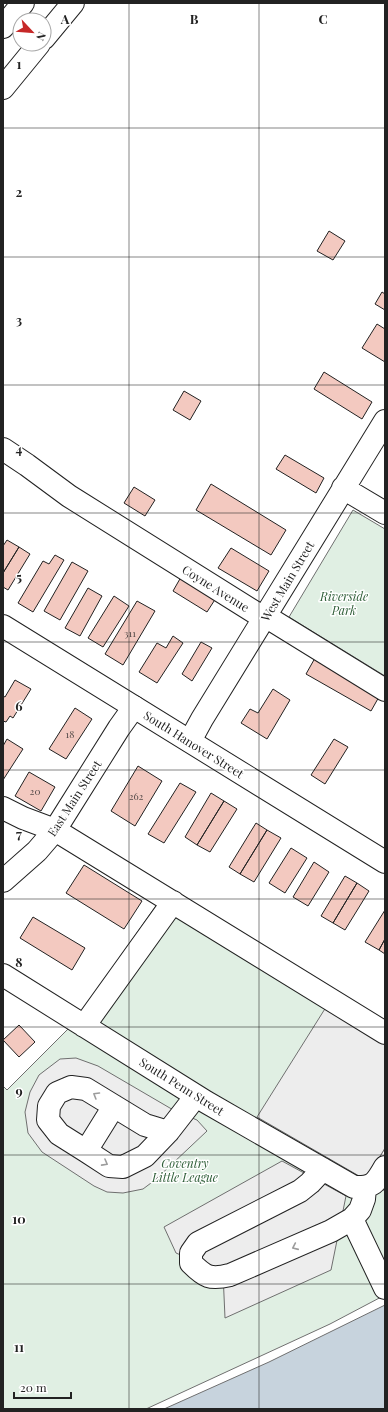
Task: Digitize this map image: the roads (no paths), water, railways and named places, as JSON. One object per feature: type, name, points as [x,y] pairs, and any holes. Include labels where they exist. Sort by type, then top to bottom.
[{"type":"main road","points":[[3,27],[23,3]]},
{"type":"main road","points":[[52,28],[72,3]]},
{"type":"main road","points":[[3,88],[32,52]]},
{"type":"main road","name":"West Main Street","points":[[190,741],[264,617],[385,421]]},
{"type":"main road","name":"Coyne Avenue","points":[[3,449],[69,496],[259,615],[385,690]]},
{"type":"main road","points":[[343,488],[385,513]]},
{"type":"main road","name":"South Hanover Street","points":[[3,626],[385,862]]},
{"type":"main road","name":"East Main Street","points":[[3,881],[37,852],[55,830],[119,728],[134,707]]},
{"type":"main road","points":[[3,808],[23,818],[55,830],[385,1033]]},
{"type":"main road","points":[[84,1026],[173,902]]},
{"type":"main road","name":"South Penn Street","points":[[3,975],[196,1096],[354,1187],[365,1188]]},
{"type":"main road","points":[[168,1132],[145,1125],[86,1089],[71,1087],[57,1092],[49,1106],[48,1120],[59,1134],[109,1166],[122,1167],[145,1156],[168,1132],[196,1096]]},
{"type":"main road","points":[[86,1151],[114,1106]]},
{"type":"main road","points":[[323,1170],[300,1191],[198,1243],[191,1253],[191,1263],[202,1274],[217,1278],[230,1275],[331,1231],[352,1219],[360,1210],[364,1199],[365,1188],[376,1182],[385,1168]]},
{"type":"main road","points":[[352,1219],[385,1288]]},
{"type":"park label","name":"Riverside Park","points":[[344,603]]},
{"type":"park label","name":"Coventry Little League","points":[[185,1170]]}]
